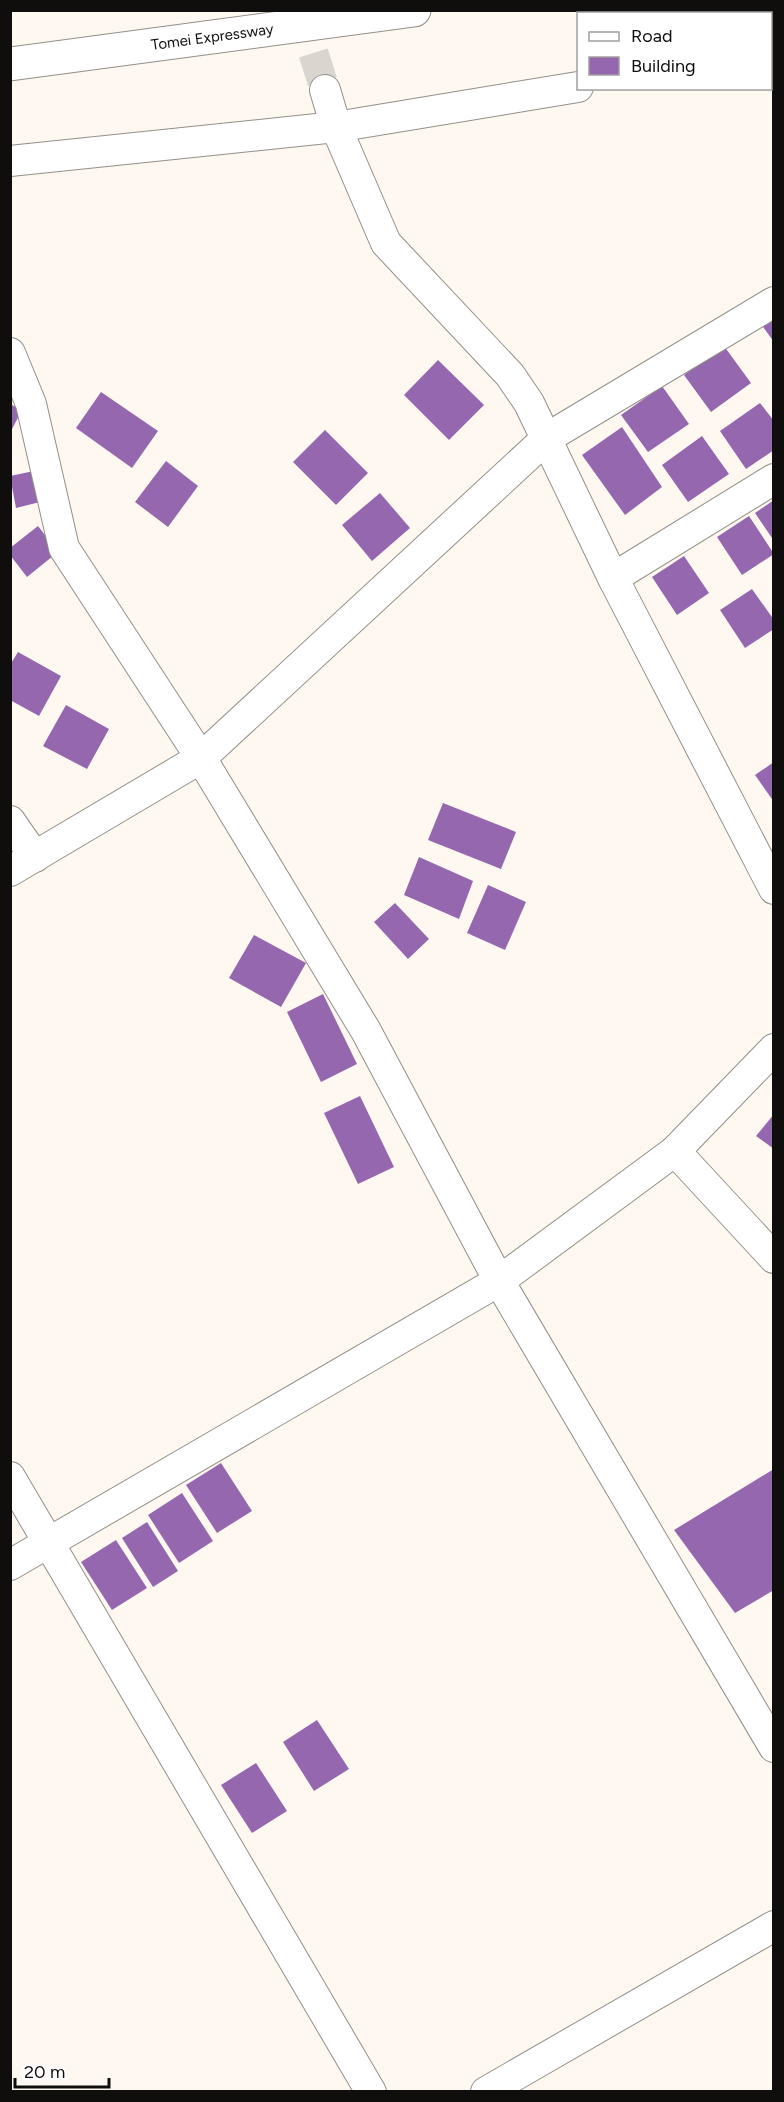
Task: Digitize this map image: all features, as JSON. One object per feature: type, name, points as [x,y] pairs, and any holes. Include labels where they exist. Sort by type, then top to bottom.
[{"type":"highway","name":"Tomei Expressway","points":[[10,64],[414,10]]},
{"type":"street","points":[[10,161],[336,127],[577,87]]},
{"type":"street","points":[[325,90],[336,127],[386,243],[510,375],[529,403],[613,578],[774,889]]},
{"type":"street","points":[[10,821],[22,864],[201,758],[547,438],[774,302]]},
{"type":"street","points":[[10,353],[32,404],[64,548],[201,758],[366,1030],[499,1281],[774,1747]]},
{"type":"street","points":[[613,578],[774,479]]},
{"type":"street","points":[[10,1565],[499,1281],[675,1151],[774,1049]]},
{"type":"street","points":[[675,1151],[774,1258]]},
{"type":"street","points":[[10,1477],[371,2091]]},
{"type":"street","points":[[486,2091],[774,1926]]},
{"type":"building","points":[[774,309],[774,342],[758,320]]},
{"type":"building","points":[[724,346],[751,383],[711,412],[684,375]]},
{"type":"building","points":[[438,360],[484,405],[449,440],[404,395]]},
{"type":"building","points":[[662,386],[689,424],[648,452],[621,415]]},
{"type":"building","points":[[101,392],[158,431],[132,468],[76,428]]},
{"type":"building","points":[[760,403],[774,421],[774,450],[746,469],[720,431]]},
{"type":"building","points":[[10,404],[22,410],[10,433]]},
{"type":"building","points":[[622,427],[662,487],[625,515],[582,455]]},
{"type":"building","points":[[325,430],[368,473],[336,505],[293,462]]},
{"type":"building","points":[[702,436],[729,474],[688,502],[662,465]]},
{"type":"building","points":[[166,461],[198,486],[168,527],[135,502]]},
{"type":"building","points":[[34,471],[40,502],[16,508],[10,476]]},
{"type":"building","points":[[380,493],[410,528],[372,561],[342,525]]},
{"type":"building","points":[[774,500],[774,541],[755,513]]},
{"type":"building","points":[[749,516],[774,554],[742,575],[717,537]]},
{"type":"building","points":[[38,526],[58,552],[27,577],[10,555],[10,548]]},
{"type":"building","points":[[684,556],[709,593],[677,615],[652,577]]},
{"type":"building","points":[[752,589],[774,620],[774,629],[745,648],[720,610]]},
{"type":"building","points":[[18,652],[61,676],[39,716],[10,700],[10,665]]},
{"type":"building","points":[[66,705],[109,729],[87,769],[43,746]]},
{"type":"building","points":[[774,762],[774,802],[755,775]]},
{"type":"building","points":[[443,803],[516,832],[501,869],[428,840]]},
{"type":"building","points":[[419,857],[473,881],[459,919],[404,895]]},
{"type":"building","points":[[488,885],[526,902],[505,950],[467,933]]},
{"type":"building","points":[[395,903],[429,939],[408,959],[374,922]]},
{"type":"building","points":[[254,935],[306,963],[281,1007],[229,978]]},
{"type":"building","points":[[323,994],[357,1064],[321,1082],[287,1012]]},
{"type":"building","points":[[360,1096],[394,1167],[358,1184],[324,1113]]},
{"type":"building","points":[[774,1114],[774,1149],[756,1136]]},
{"type":"building","points":[[221,1463],[252,1511],[217,1533],[186,1485]]},
{"type":"building","points":[[774,1469],[774,1590],[735,1613],[674,1530]]},
{"type":"building","points":[[182,1493],[213,1541],[179,1563],[148,1515]]},
{"type":"building","points":[[147,1522],[178,1571],[153,1587],[122,1538]]},
{"type":"building","points":[[116,1540],[147,1588],[112,1610],[81,1562]]},
{"type":"building","points":[[317,1720],[349,1769],[314,1791],[283,1742]]},
{"type":"building","points":[[256,1763],[287,1811],[252,1833],[221,1785]]},
{"type":"tunnel","points":[[300,10],[325,90]]}]
